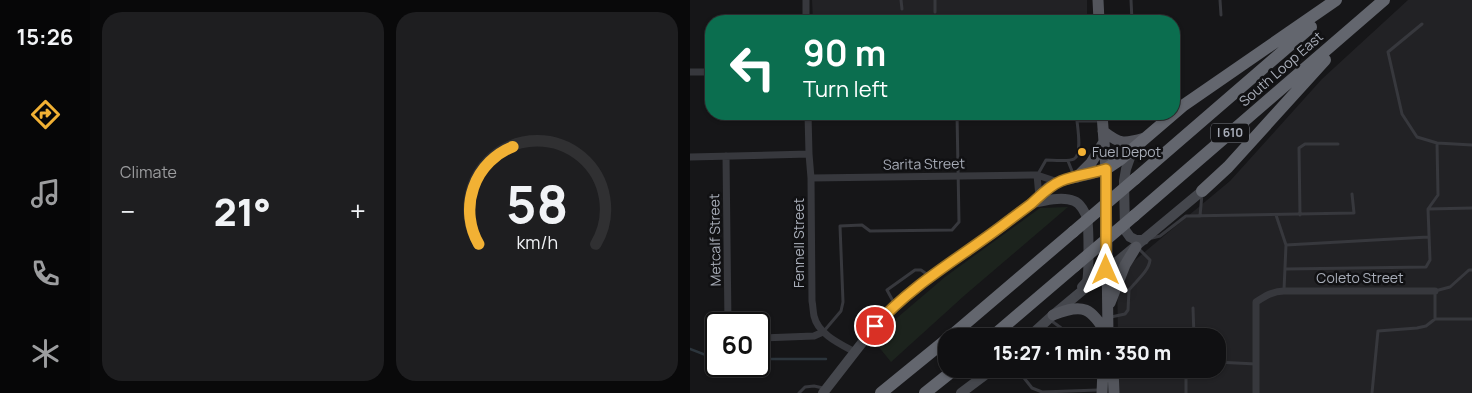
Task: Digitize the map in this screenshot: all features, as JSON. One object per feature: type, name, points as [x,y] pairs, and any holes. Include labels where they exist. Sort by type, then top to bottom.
[{"type":"highway","points":[[1180,108],[1305,27],[1336,0]]},
{"type":"highway","name":"South Loop East","points":[[960,328],[1134,179],[1305,27],[1341,0]]},
{"type":"highway","points":[[1202,191],[1228,167],[1328,53],[1385,0]]},
{"type":"highway","name":"South Loop East","points":[[1002,328],[1328,53]]},
{"type":"highway","points":[[1106,169],[1121,159],[1166,120]]},
{"type":"highway","points":[[881,393],[938,347]]},
{"type":"highway","points":[[925,393],[944,378]]},
{"type":"main road","points":[[1098,0],[1099,15]]},
{"type":"main road","points":[[1103,127],[1119,142],[1130,142],[1145,138]]},
{"type":"main road","points":[[1103,127],[1106,169],[1108,328]]},
{"type":"main road","points":[[1076,177],[1091,163],[1103,127]]},
{"type":"main road","points":[[1133,149],[1124,181],[1125,230],[1130,237],[1142,242]]},
{"type":"main road","points":[[825,391],[886,314],[930,277],[995,232],[1048,188],[1058,182],[1106,169]]},
{"type":"main road","points":[[1039,328],[1202,191]]},
{"type":"main road","points":[[1035,200],[1065,199],[1075,201],[1083,209],[1087,219],[1088,268],[1087,280],[1076,296]]},
{"type":"main road","points":[[1108,314],[1115,288],[1125,265],[1142,242]]},
{"type":"main road","points":[[1051,317],[1070,308],[1082,309],[1094,315],[1103,328]]},
{"type":"main road","points":[[960,393],[981,378]]},
{"type":"main road","points":[[1102,392],[1104,378]]},
{"type":"main road","points":[[1109,378],[1114,393]]},
{"type":"street","points":[[806,0],[806,15]]},
{"type":"street","points":[[690,72],[705,72]]},
{"type":"street","name":"Fennell Street","points":[[808,120],[811,178],[812,300],[814,318],[823,332]]},
{"type":"street","points":[[690,157],[809,154]]},
{"type":"street","name":"Metcalf Street","points":[[726,156],[728,312]]},
{"type":"street","points":[[1035,200],[1037,175]]},
{"type":"street","name":"Sarita Street","points":[[811,178],[1037,175],[1058,182]]},
{"type":"street","points":[[1256,393],[1256,302],[1267,294],[1284,290]]},
{"type":"street","name":"Coleto Street","points":[[1284,290],[1435,291]]},
{"type":"street","points":[[770,338],[814,336],[823,332],[855,352]]},
{"type":"lane","points":[[901,0],[902,9]]},
{"type":"lane","points":[[934,0],[935,12]]},
{"type":"lane","points":[[1131,0],[1132,15]]},
{"type":"lane","points":[[1220,0],[1220,15]]},
{"type":"lane","points":[[1422,24],[1388,52],[1402,114],[1417,137],[1437,143],[1472,145]]},
{"type":"lane","points":[[823,332],[841,311],[843,302],[840,226],[862,225],[870,231],[952,230],[959,222],[956,120]]},
{"type":"lane","points":[[1037,175],[1046,160],[1068,161],[1078,156],[1078,121],[1103,127]]},
{"type":"lane","points":[[1286,269],[1426,267],[1430,260],[1428,209],[1438,195],[1437,143]]},
{"type":"lane","points":[[1300,215],[1299,148],[1305,144],[1338,144]]},
{"type":"lane","points":[[1068,161],[1076,177]]},
{"type":"lane","points":[[1200,216],[1202,191]]},
{"type":"lane","points":[[1108,314],[1125,314],[1128,310],[1129,290],[1140,279],[1150,262],[1145,255],[1142,242],[1160,236],[1186,216],[1354,213],[1352,194]]},
{"type":"lane","points":[[1428,209],[1472,208]]},
{"type":"lane","points":[[1276,215],[1286,245],[1284,290]]},
{"type":"lane","points":[[1286,245],[1428,237]]},
{"type":"lane","points":[[896,305],[887,290],[914,270],[921,270],[930,277]]},
{"type":"lane","points":[[1435,319],[1435,291],[1450,287],[1469,270],[1472,270]]},
{"type":"lane","points":[[1115,288],[1129,290]]},
{"type":"lane","points":[[1193,308],[1194,328]]},
{"type":"lane","points":[[1051,317],[1060,328]]},
{"type":"lane","points":[[1372,393],[1378,331],[1417,328],[1426,326],[1435,319],[1472,319]]},
{"type":"lane","points":[[1226,362],[1256,364]]},
{"type":"lane","points":[[1024,378],[1032,388],[1042,392],[1102,392]]},
{"type":"lane","points":[[1186,378],[1186,393]]},
{"type":"lane","points":[[799,393],[805,387],[814,386],[825,391]]},
{"type":"shaded area","points":[[812,0],[1087,0],[1087,15],[813,15]]},
{"type":"shaded area","points":[[1408,0],[1472,0],[1472,393],[1119,393],[1119,378],[1226,378],[1226,328],[1118,328],[1117,275],[1230,181],[1322,79]]},
{"type":"shaded area","points":[[1068,207],[965,295],[891,362],[874,341],[898,317],[945,277],[1040,208]]},
{"type":"waterway","points":[[690,349],[705,355]]},
{"type":"waterway","points":[[770,359],[826,359]]},
{"type":"place","name":"Fuel Depot","points":[[1082,152]]},
{"type":"route","points":[[875,326],[896,305],[930,277],[995,232],[1032,204],[1048,188],[1061,181],[1106,169],[1106,270]]}]
